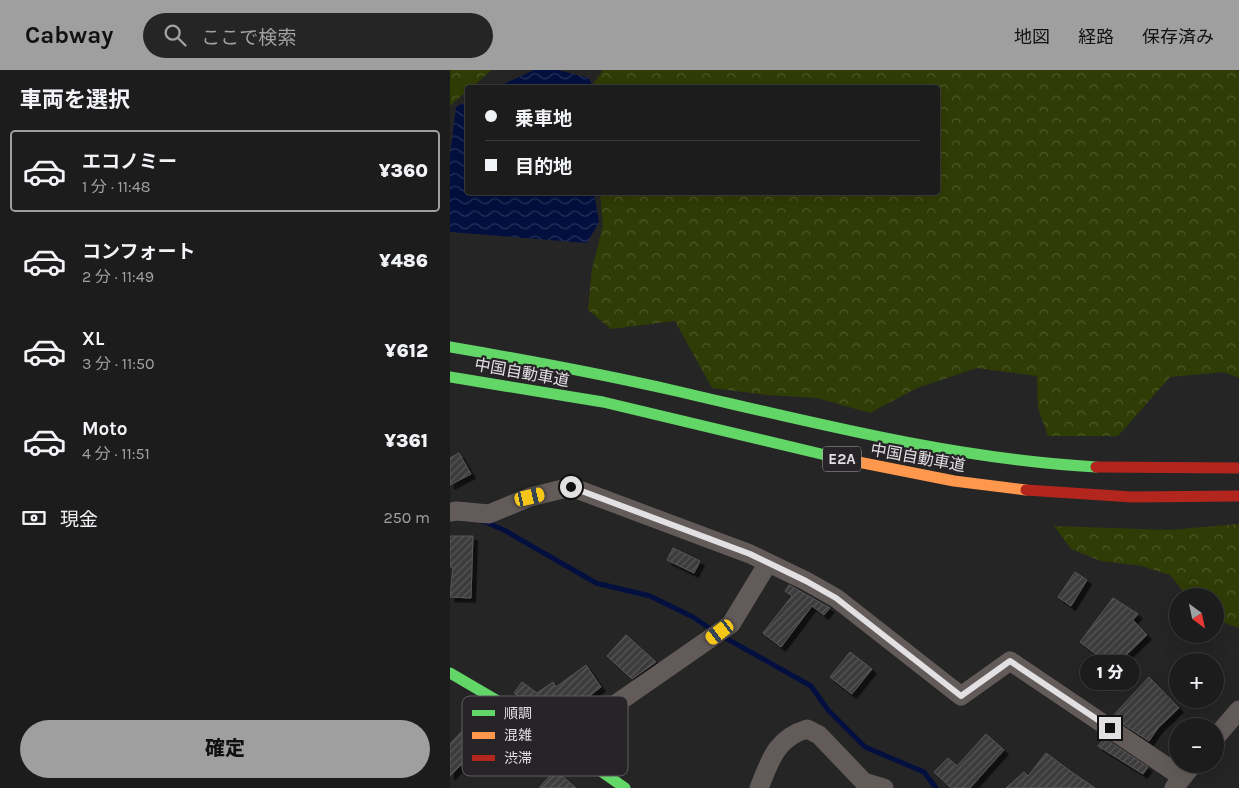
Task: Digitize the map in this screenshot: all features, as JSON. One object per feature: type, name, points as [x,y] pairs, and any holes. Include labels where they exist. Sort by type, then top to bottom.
[{"type":"main road","name":"中国自動車道","points":[[450,347],[509,355],[856,432],[982,454],[1116,468],[1239,468]]},
{"type":"main road","name":"中国自動車道","points":[[450,377],[622,406],[851,462],[954,481],[1114,497],[1179,498],[1239,496]]},
{"type":"main road","points":[[450,673],[489,696]]},
{"type":"main road","points":[[608,776],[625,788]]},
{"type":"street","points":[[450,512],[489,514],[530,497],[571,487],[768,563],[836,598],[961,696],[1010,661],[1183,776]]},
{"type":"street","points":[[628,696],[731,624],[768,563]]},
{"type":"street","points":[[1224,728],[1239,710]]},
{"type":"street","points":[[759,788],[777,747],[795,732],[807,729],[819,735],[864,782],[884,788]]},
{"type":"green space","points":[[450,70],[492,70],[474,85],[465,85],[465,93],[450,106]]},
{"type":"green space","points":[[603,70],[1239,70],[1239,378],[1224,372],[1170,377],[1118,436],[1048,436],[1038,408],[1037,376],[977,368],[917,388],[870,413],[817,398],[767,395],[712,388],[675,321],[611,329],[588,310],[592,269],[603,226],[600,195],[940,195],[940,85],[596,85],[594,83]]},
{"type":"green space","points":[[1239,524],[1239,628],[1224,622],[1224,588],[1181,588],[1170,575],[1142,566],[1101,561],[1071,549],[1054,526],[1169,530]]},
{"type":"water","points":[[534,70],[558,70],[589,78],[592,85],[501,85]]},
{"type":"water","points":[[465,102],[465,195],[594,195],[599,222],[587,243],[450,232],[450,155],[456,107]]},
{"type":"building","points":[[459,453],[471,474],[450,485],[450,458]]},
{"type":"building","points":[[450,536],[473,536],[471,598],[450,597],[453,567],[450,567]]},
{"type":"building","points":[[673,548],[700,561],[694,573],[667,560]]},
{"type":"building","points":[[1075,572],[1087,580],[1071,606],[1058,597]]},
{"type":"building","points":[[789,585],[830,608],[824,615],[812,606],[781,647],[763,633],[792,596],[785,591]]},
{"type":"building","points":[[1113,598],[1138,614],[1133,620],[1147,635],[1124,657],[1115,669],[1080,642]]},
{"type":"building","points":[[626,635],[656,662],[632,679],[607,656]]},
{"type":"building","points":[[850,652],[872,669],[852,694],[830,677]]},
{"type":"building","points":[[586,665],[601,687],[589,696],[518,696],[514,693],[522,682],[537,693],[553,682],[556,687]]},
{"type":"building","points":[[1149,677],[1169,698],[1169,708],[1179,708],[1158,728],[1149,741],[1112,717]]},
{"type":"building","points":[[462,731],[462,764],[450,776],[450,744]]},
{"type":"building","points":[[986,734],[1004,750],[970,788],[951,788],[934,772],[948,758],[957,766]]},
{"type":"building","points":[[1104,738],[1148,767],[1143,774],[1098,746]]},
{"type":"building","points":[[1046,753],[1095,788],[1006,788],[1024,772],[1028,776]]},
{"type":"building","points":[[550,776],[562,776],[576,788],[539,788]]},
{"type":"waterway","points":[[483,521],[504,530],[596,583],[650,596],[693,617],[715,632]]},
{"type":"waterway","points":[[722,636],[811,686],[828,710],[865,747],[924,772],[936,788]]},
{"type":"traffic: fast","points":[[450,347],[620,379],[833,427],[937,448],[1043,463],[1096,467]]},
{"type":"traffic: fast","points":[[450,377],[603,402],[838,458]]},
{"type":"traffic: fast","points":[[450,673],[489,696]]},
{"type":"traffic: fast","points":[[608,776],[625,788]]},
{"type":"traffic: slow","points":[[838,458],[954,481],[1026,490]]},
{"type":"traffic: jam","points":[[1096,467],[1239,468]]},
{"type":"traffic: jam","points":[[1026,490],[1132,497],[1239,496]]},
{"type":"route","points":[[571,487],[688,533],[750,554],[806,581],[836,598],[961,696],[1010,661],[1110,728]]}]
